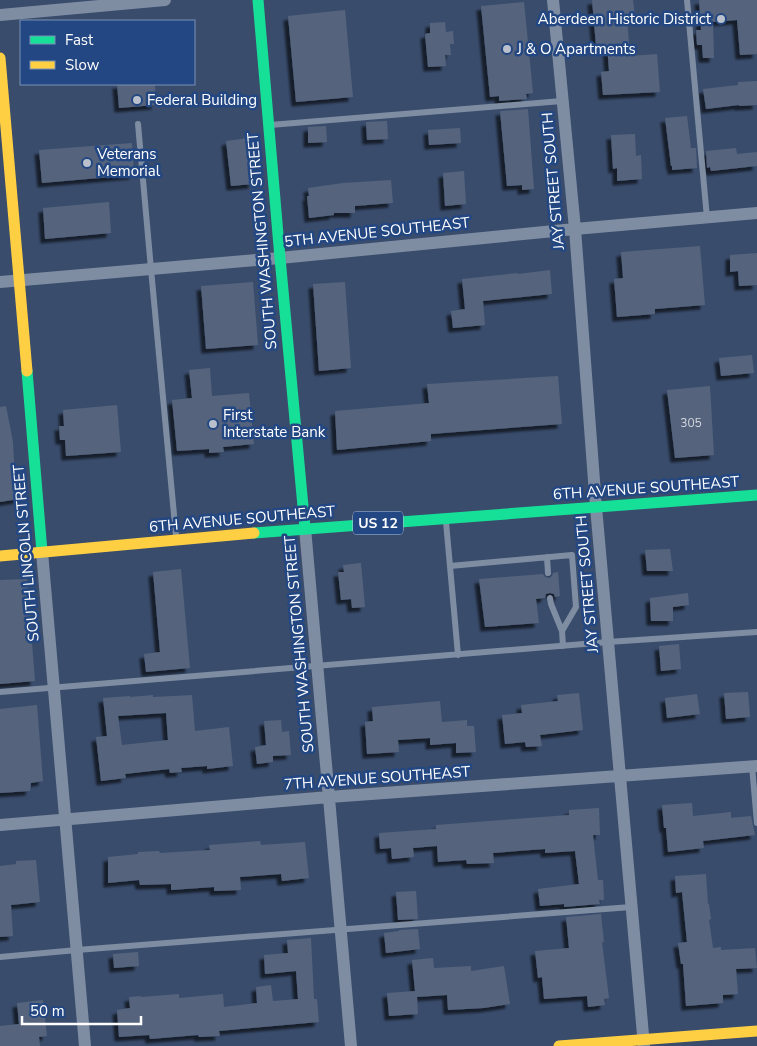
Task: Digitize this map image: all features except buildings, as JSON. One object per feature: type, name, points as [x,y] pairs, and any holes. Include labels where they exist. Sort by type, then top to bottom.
[{"type":"main road","name":"SOUTH WASHINGTON STREET","points":[[258,0],[305,528]]},
{"type":"main road","name":"SOUTH LINCOLN STREET","points":[[0,58],[42,552]]},
{"type":"main road","name":"6TH AVENUE SOUTHEAST","points":[[0,556],[305,528],[757,495]]},
{"type":"main road","points":[[560,1046],[644,1043],[757,1031]]},
{"type":"street","points":[[0,15],[165,0]]},
{"type":"street","name":"JAY STREET SOUTH","points":[[553,0],[575,229],[596,507],[644,1043]]},
{"type":"street","name":"5TH AVENUE SOUTHEAST","points":[[0,282],[151,270],[757,213]]},
{"type":"street","name":"SOUTH WASHINGTON STREET","points":[[305,528],[350,1046]]},
{"type":"street","name":"SOUTH LINCOLN STREET","points":[[42,552],[85,1046]]},
{"type":"street","name":"7TH AVENUE SOUTHEAST","points":[[0,825],[755,766]]},
{"type":"lane","points":[[687,0],[707,218]]},
{"type":"lane","points":[[268,125],[562,100]]},
{"type":"lane","points":[[138,124],[177,540]]},
{"type":"lane","points":[[446,518],[458,655]]},
{"type":"lane","points":[[450,566],[572,555],[576,607],[562,631]]},
{"type":"lane","points":[[547,557],[548,573]]},
{"type":"lane","points":[[550,598],[562,631],[563,646]]},
{"type":"lane","points":[[0,692],[608,642],[757,632]]},
{"type":"lane","points":[[755,766],[757,823]]},
{"type":"lane","points":[[0,957],[632,907]]},
{"type":"traffic: fast","points":[[258,0],[305,528]]},
{"type":"traffic: fast","points":[[27,371],[42,552]]},
{"type":"traffic: fast","points":[[254,533],[757,495]]},
{"type":"traffic: slow","points":[[0,58],[27,371]]},
{"type":"traffic: slow","points":[[0,556],[254,533]]},
{"type":"traffic: slow","points":[[559,1046],[757,1031]]},
{"type":"place","name":"Aberdeen Historic District","points":[[721,19]]},
{"type":"place","name":"J & O Apartments","points":[[507,49]]},
{"type":"place","name":"Federal Building","points":[[137,100]]},
{"type":"place","name":"Veterans Memorial","points":[[87,163]]},
{"type":"place","name":"First Interstate Bank","points":[[213,424]]}]
